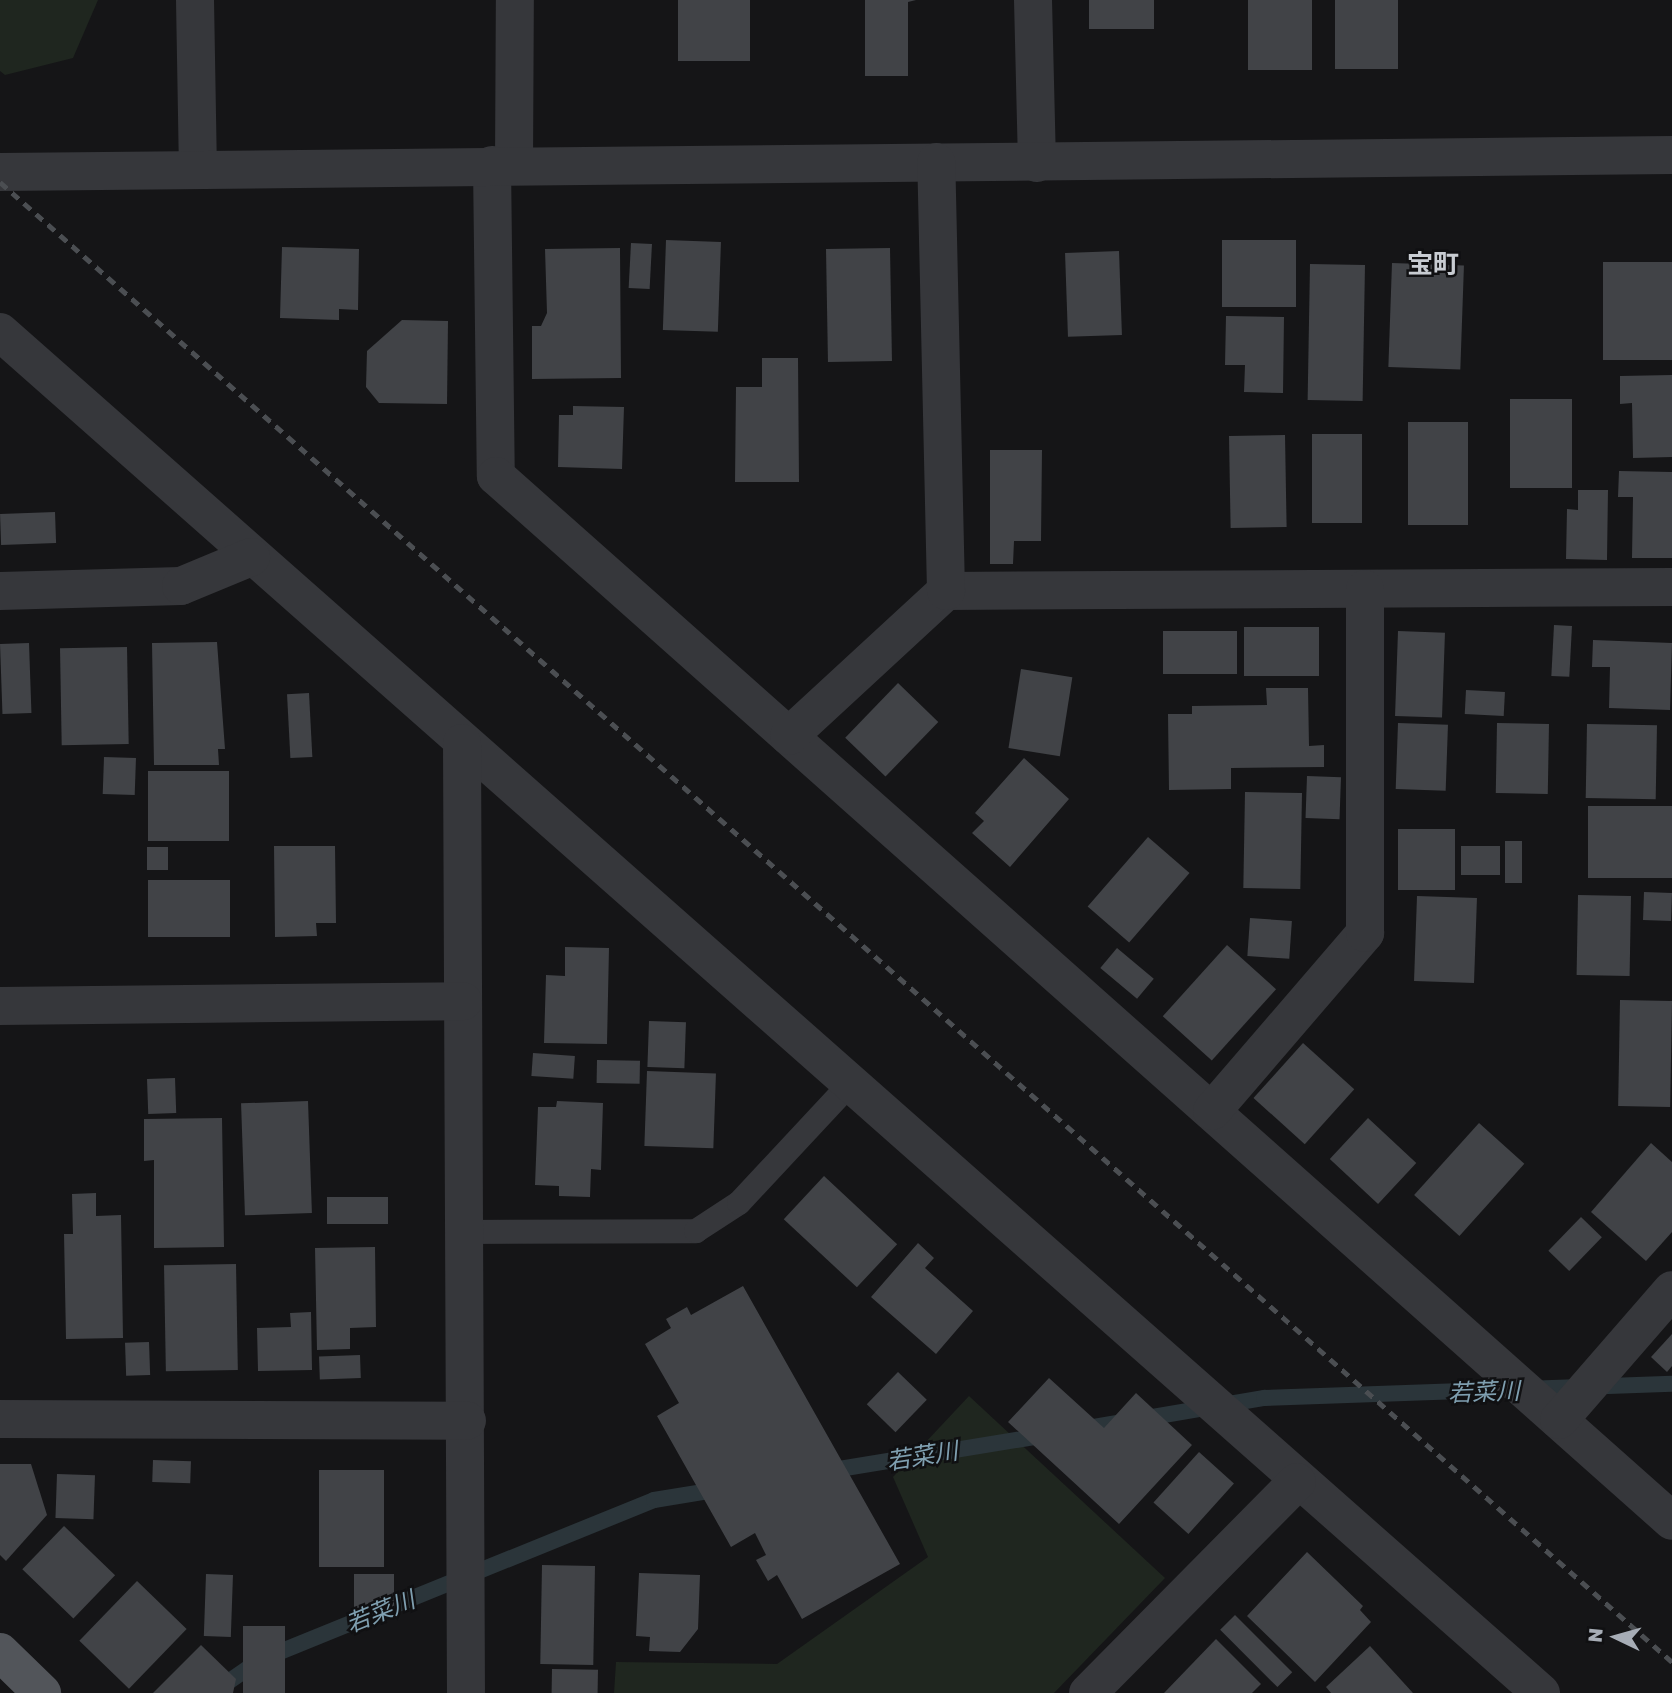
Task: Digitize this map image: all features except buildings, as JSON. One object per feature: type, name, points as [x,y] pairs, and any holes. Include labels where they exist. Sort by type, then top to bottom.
[{"type":"main road","points":[[0,1652],[42,1693]]},
{"type":"street","points":[[194,0],[198,167]]},
{"type":"street","points":[[515,0],[503,165],[496,476],[1672,1521]]},
{"type":"street","points":[[1033,0],[1037,163]]},
{"type":"street","points":[[0,172],[198,167],[1037,163],[1672,155]]},
{"type":"street","points":[[936,162],[946,591]]},
{"type":"street","points":[[0,332],[1297,1482],[1541,1693]]},
{"type":"street","points":[[0,591],[181,586],[251,557]]},
{"type":"street","points":[[789,736],[946,591],[1672,587]]},
{"type":"street","points":[[1212,1111],[1365,933],[1365,589]]},
{"type":"street","points":[[462,743],[467,1421],[466,1693]]},
{"type":"street","points":[[0,1006],[463,1001]]},
{"type":"street","points":[[1559,1420],[1672,1290]]},
{"type":"street","points":[[0,1419],[467,1421]]},
{"type":"street","points":[[1088,1693],[1297,1482]]},
{"type":"lane","points":[[465,1232],[696,1231],[739,1203],[849,1085]]},
{"type":"shaded area","points":[[0,0],[98,0],[73,58],[5,75],[0,71]]},
{"type":"shaded area","points":[[969,1396],[1165,1578],[1054,1693],[614,1693],[616,1662],[777,1664],[928,1557],[893,1477]]},
{"type":"waterway","name":"若菜川","points":[[1082,1429],[1264,1398],[1672,1384]]},
{"type":"waterway","name":"若菜川","points":[[827,1471],[1046,1435]]},
{"type":"waterway","name":"若菜川","points":[[212,1693],[260,1660],[654,1500],[722,1489]]},
{"type":"railway","points":[[0,182],[1672,1662]]},
{"type":"district","name":"宝町","points":[[1433,264]]}]
